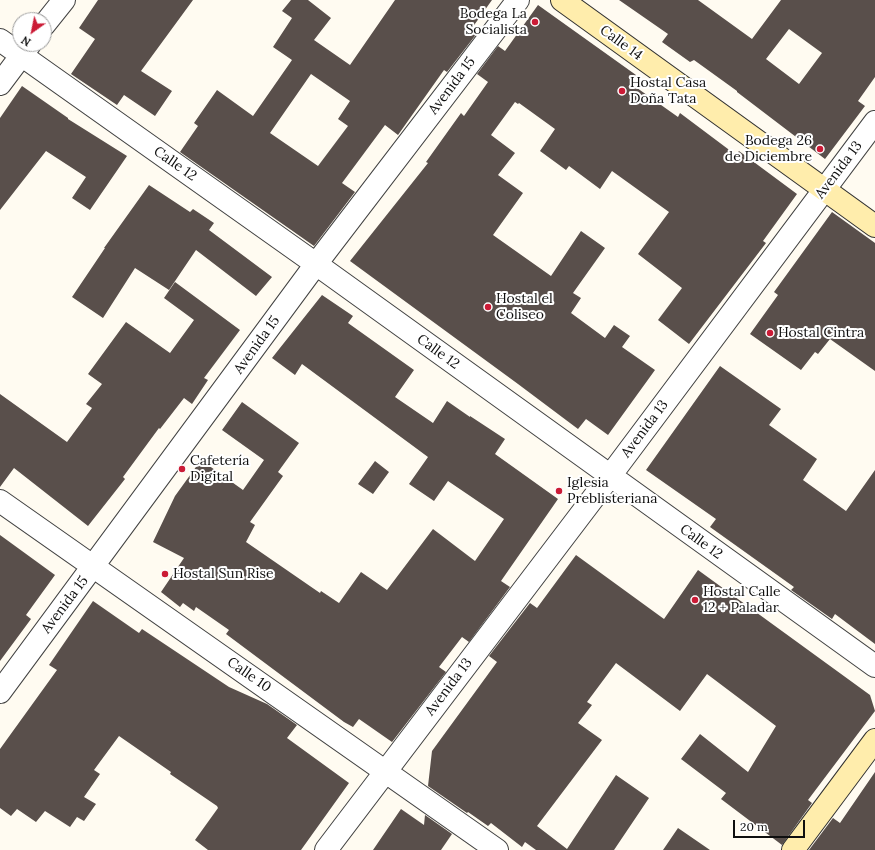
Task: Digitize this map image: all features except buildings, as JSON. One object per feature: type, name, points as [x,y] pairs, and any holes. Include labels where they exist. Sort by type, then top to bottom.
[{"type":"street","points":[[52,16],[64,0]]},
{"type":"street","name":"Avenida 15","points":[[0,692],[316,264],[518,0]]},
{"type":"street","name":"Calle 14","points":[[562,0],[875,226]]},
{"type":"street","name":"Calle 12","points":[[0,40],[12,44]]},
{"type":"street","points":[[0,84],[24,52]]},
{"type":"street","name":"Calle 12","points":[[30,52],[316,264],[875,666]]},
{"type":"street","name":"Avenida 13","points":[[326,850],[610,476],[875,122]]},
{"type":"street","name":"Calle 10","points":[[0,501],[497,850]]},
{"type":"street","points":[[794,850],[875,740]]},
{"type":"place","name":"Bodega La Socialista","points":[[535,22]]},
{"type":"place","name":"Hostal Casa Doña Tata","points":[[622,91]]},
{"type":"place","name":"Bodega 26 de Diciembre","points":[[820,149]]},
{"type":"place","name":"Hostal el Coliseo","points":[[488,307]]},
{"type":"place","name":"Hostal Cintra","points":[[770,333]]},
{"type":"place","name":"Cafetería Digital","points":[[182,469]]},
{"type":"place","name":"Iglesia Preblisteriana","points":[[559,491]]},
{"type":"place","name":"Hostal Sun Rise","points":[[165,574]]},
{"type":"place","name":"Hostal Calle 12 + Paladar","points":[[695,600]]}]
